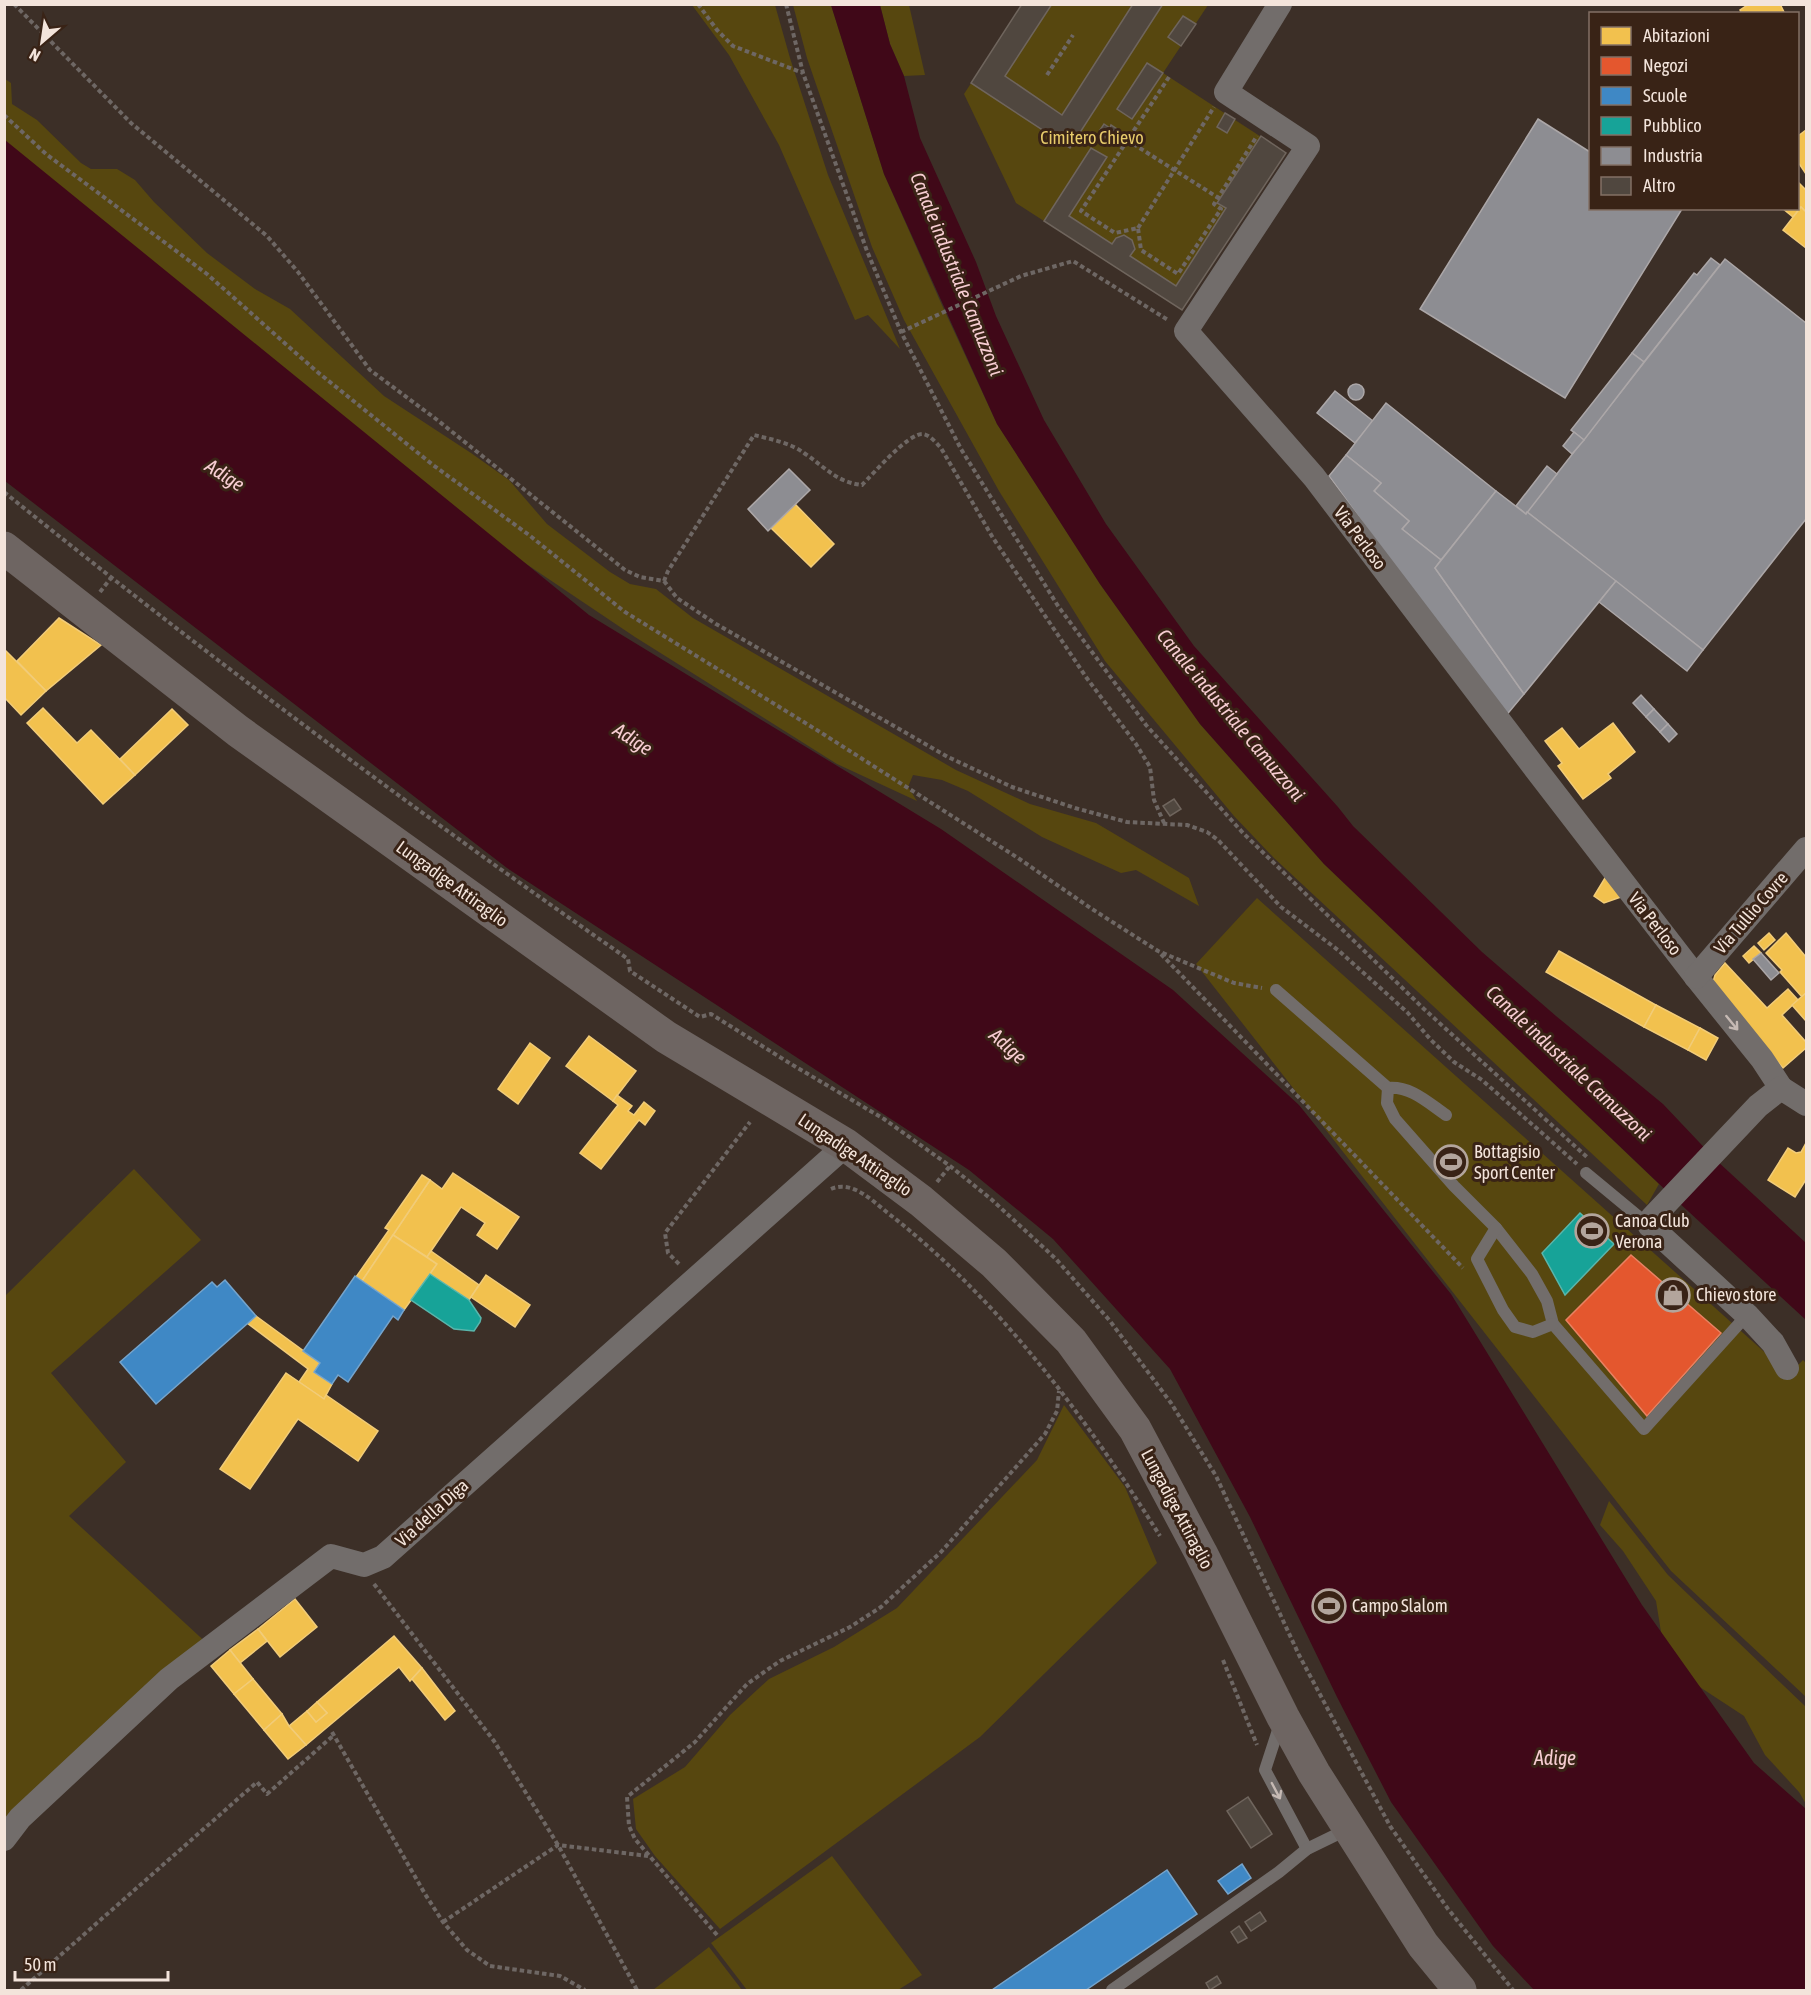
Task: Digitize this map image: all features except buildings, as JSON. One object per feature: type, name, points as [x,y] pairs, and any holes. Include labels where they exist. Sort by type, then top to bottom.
[{"type":"street","points":[[1186,331],[1308,146],[1226,92],[1280,4]]},
{"type":"street","name":"Via Perloso","points":[[1186,331],[1314,477],[1538,772],[1762,1059],[1781,1088],[1806,1104]]},
{"type":"street","name":"Lungadige Attiraglio","points":[[4,548],[238,731],[666,1037],[846,1145],[921,1200],[994,1263],[1071,1341],[1135,1429],[1201,1553],[1283,1717],[1348,1829],[1423,1945],[1461,1990]]},
{"type":"street","name":"Via Tullio Covre","points":[[1696,977],[1806,849]]},
{"type":"street","points":[[1781,1088],[1758,1106],[1718,1147],[1655,1218],[1773,1343],[1787,1368]]},
{"type":"street","name":"Via della Diga","points":[[364,1565],[383,1557],[846,1145]]},
{"type":"street","points":[[4,1839],[20,1818],[169,1679],[260,1609],[331,1556],[364,1565]]},
{"type":"lane","points":[[1276,990],[1388,1088],[1401,1087],[1416,1094],[1446,1115]]},
{"type":"lane","points":[[1388,1088],[1387,1103],[1395,1119],[1454,1186],[1496,1228],[1532,1274],[1547,1301],[1553,1324],[1644,1429],[1747,1315]]},
{"type":"lane","points":[[1589,1167],[1655,1218]]},
{"type":"lane","points":[[1496,1228],[1477,1259],[1503,1310],[1515,1327],[1533,1332],[1553,1324]]},
{"type":"lane","points":[[1283,1717],[1264,1770],[1307,1849]]},
{"type":"lane","points":[[1112,1990],[1307,1849],[1348,1829]]},
{"type":"path","points":[[14,4],[131,123],[267,236],[298,272],[370,370],[436,419],[625,570],[640,577],[664,581],[677,598],[716,624],[948,757],[1012,787],[1127,822],[1187,825],[1207,832],[1218,840],[1281,908],[1338,950],[1407,1012],[1454,1062],[1482,1080],[1589,1167]]},
{"type":"path","points":[[698,4],[717,30],[733,46],[803,73]]},
{"type":"path","points":[[786,4],[803,73],[867,251],[901,332],[961,449],[1058,606],[1146,725],[1252,841],[1589,1167]]},
{"type":"path","points":[[1047,75],[1073,35]]},
{"type":"path","points":[[1138,228],[1115,233],[1081,211],[1169,76]]},
{"type":"path","points":[[1215,105],[1138,228],[1142,250],[1178,274],[1221,209],[1214,204],[1217,197],[1257,136]]},
{"type":"path","points":[[4,115],[46,154],[207,274],[315,370],[424,458],[529,535],[625,612],[830,738],[1158,951],[1234,983],[1276,990]]},
{"type":"path","points":[[1127,140],[1217,197]]},
{"type":"path","points":[[901,332],[1021,276],[1073,261],[1186,331]]},
{"type":"path","points":[[664,581],[668,571],[754,435],[802,451],[827,471],[848,483],[862,485],[911,436],[923,434],[941,448],[993,538],[1086,678],[1136,744],[1150,767],[1154,800],[1164,823]]},
{"type":"path","points":[[1158,951],[1470,1275]]},
{"type":"path","points":[[694,1280],[668,1253],[665,1233],[750,1122]]},
{"type":"path","points":[[827,1193],[832,1188],[843,1185],[858,1190],[913,1234],[981,1296],[1021,1340],[1083,1421],[1133,1492],[1163,1541]]},
{"type":"path","points":[[717,1935],[635,1839],[629,1826],[627,1797],[695,1743],[747,1684],[780,1661],[850,1627],[881,1607],[942,1552],[1045,1434],[1057,1411],[1059,1390]]},
{"type":"path","points":[[364,1565],[376,1589],[494,1742],[558,1845],[637,1990]]},
{"type":"path","points":[[21,1990],[257,1782],[267,1794],[333,1733],[425,1894],[443,1922],[466,1950],[490,1966],[560,1976],[585,1990]]},
{"type":"path","points":[[443,1922],[558,1845],[649,1856]]},
{"type":"green space","points":[[692,5],[775,5],[828,175],[900,349],[868,315],[855,320],[779,145],[729,55]]},
{"type":"green space","points":[[793,5],[831,5],[884,174],[997,424],[1100,584],[1200,724],[1324,864],[1659,1184],[1647,1205],[1274,858],[1234,816],[1105,661],[999,491],[904,320],[872,247],[807,58]]},
{"type":"green space","points":[[880,5],[909,5],[925,75],[904,76],[890,44]]},
{"type":"green space","name":"Cimitero Chievo","points":[[1022,5],[1208,5],[1163,73],[1286,153],[1182,310],[1016,203],[964,94]]},
{"type":"green space","points":[[5,79],[11,83],[12,104],[37,120],[81,163],[91,169],[117,169],[135,180],[154,202],[207,253],[255,289],[290,309],[384,396],[509,480],[547,524],[610,572],[630,584],[656,589],[693,618],[956,770],[1030,804],[1096,823],[1189,878],[1199,906],[1136,870],[1121,873],[1042,837],[968,791],[942,780],[913,775],[908,787],[917,801],[837,764],[635,637],[498,545],[5,156]]},
{"type":"green space","name":"Bottagisio Sport Center","points":[[1257,898],[1789,1374],[1803,1360],[1806,1363],[1806,1697],[1671,1571],[1196,964]]},
{"type":"green space","points":[[134,1169],[201,1240],[51,1373],[126,1462],[69,1516],[212,1648],[5,1824],[5,1296]]},
{"type":"green space","points":[[1064,1405],[1125,1487],[1157,1563],[980,1737],[720,1929],[655,1856],[636,1829],[633,1799],[685,1767],[730,1715],[769,1679],[834,1647],[897,1608],[1037,1460]]},
{"type":"green space","points":[[1609,1501],[1668,1575],[1806,1707],[1806,1804],[1799,1792],[1765,1755],[1744,1716],[1689,1680],[1662,1638],[1656,1601],[1623,1551],[1600,1525]]},
{"type":"green space","points":[[832,1856],[922,1975],[898,1990],[747,1990],[711,1943]]},
{"type":"green space","points":[[709,1947],[742,1990],[653,1990]]},
{"type":"water","name":"Canale industriale Camuzzoni","points":[[831,5],[880,5],[890,44],[904,76],[920,138],[976,262],[996,316],[1044,420],[1106,524],[1194,646],[1353,826],[1482,952],[1663,1104],[1716,1160],[1806,1243],[1806,1320],[1676,1200],[1324,864],[1200,724],[1100,584],[997,424],[884,174]]},
{"type":"water","name":"Adige","points":[[5,140],[589,615],[941,829],[1173,990],[1299,1105],[1451,1294],[1642,1605],[1754,1763],[1806,1809],[1806,1990],[1534,1990],[1493,1946],[1391,1802],[1337,1697],[1250,1517],[1170,1369],[1053,1239],[969,1170],[507,868],[5,481]]},
{"type":"place","name":"Bottagisio Sport Center","points":[[1451,1162]]},
{"type":"place","name":"Canoa Club Verona","points":[[1592,1231]]},
{"type":"place","name":"Chievo store","points":[[1673,1295]]},
{"type":"place","name":"Campo Slalom","points":[[1329,1606]]}]
